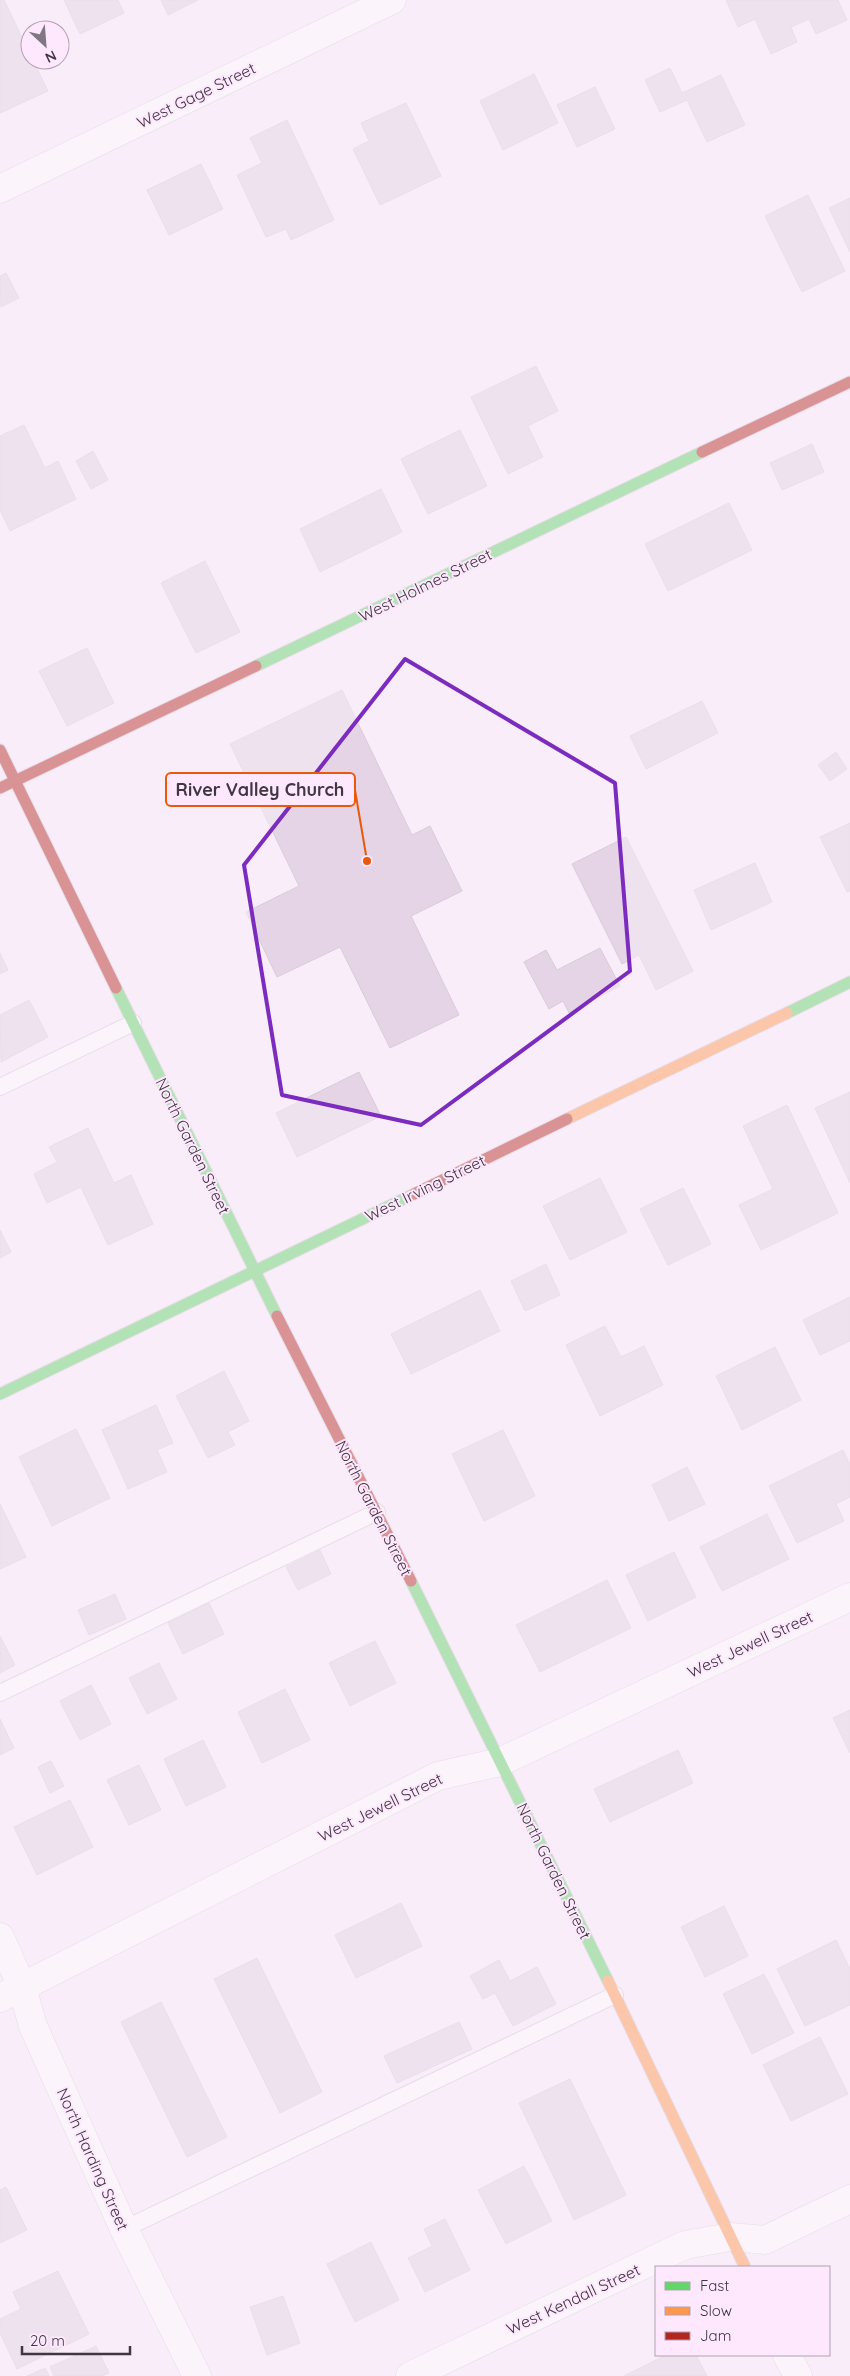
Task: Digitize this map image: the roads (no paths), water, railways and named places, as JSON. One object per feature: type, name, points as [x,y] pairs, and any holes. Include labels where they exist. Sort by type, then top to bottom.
[{"type":"street","name":"West Gage Street","points":[[0,190],[392,0]]},
{"type":"street","name":"West Holmes Street","points":[[0,788],[850,382]]},
{"type":"street","name":"North Garden Street","points":[[0,750],[254,1271],[377,1512],[616,1995],[744,2266]]},
{"type":"street","name":"West Irving Street","points":[[0,1394],[850,982]]},
{"type":"street","name":"West Jewell Street","points":[[11,1992],[438,1776],[500,1762],[850,1596]]},
{"type":"street","name":"North Harding Street","points":[[0,1937],[11,1992],[33,2026],[124,2230],[197,2376]]},
{"type":"street","name":"West Kendall Street","points":[[410,2376],[685,2245],[730,2237],[765,2240],[850,2199]]},
{"type":"street","points":[[788,2356],[798,2376]]},
{"type":"lane","points":[[0,1087],[132,1023]]},
{"type":"lane","points":[[0,1693],[377,1512]]},
{"type":"lane","points":[[124,2230],[616,1995]]},
{"type":"place","name":"River Valley Church","points":[[367,861]]}]
